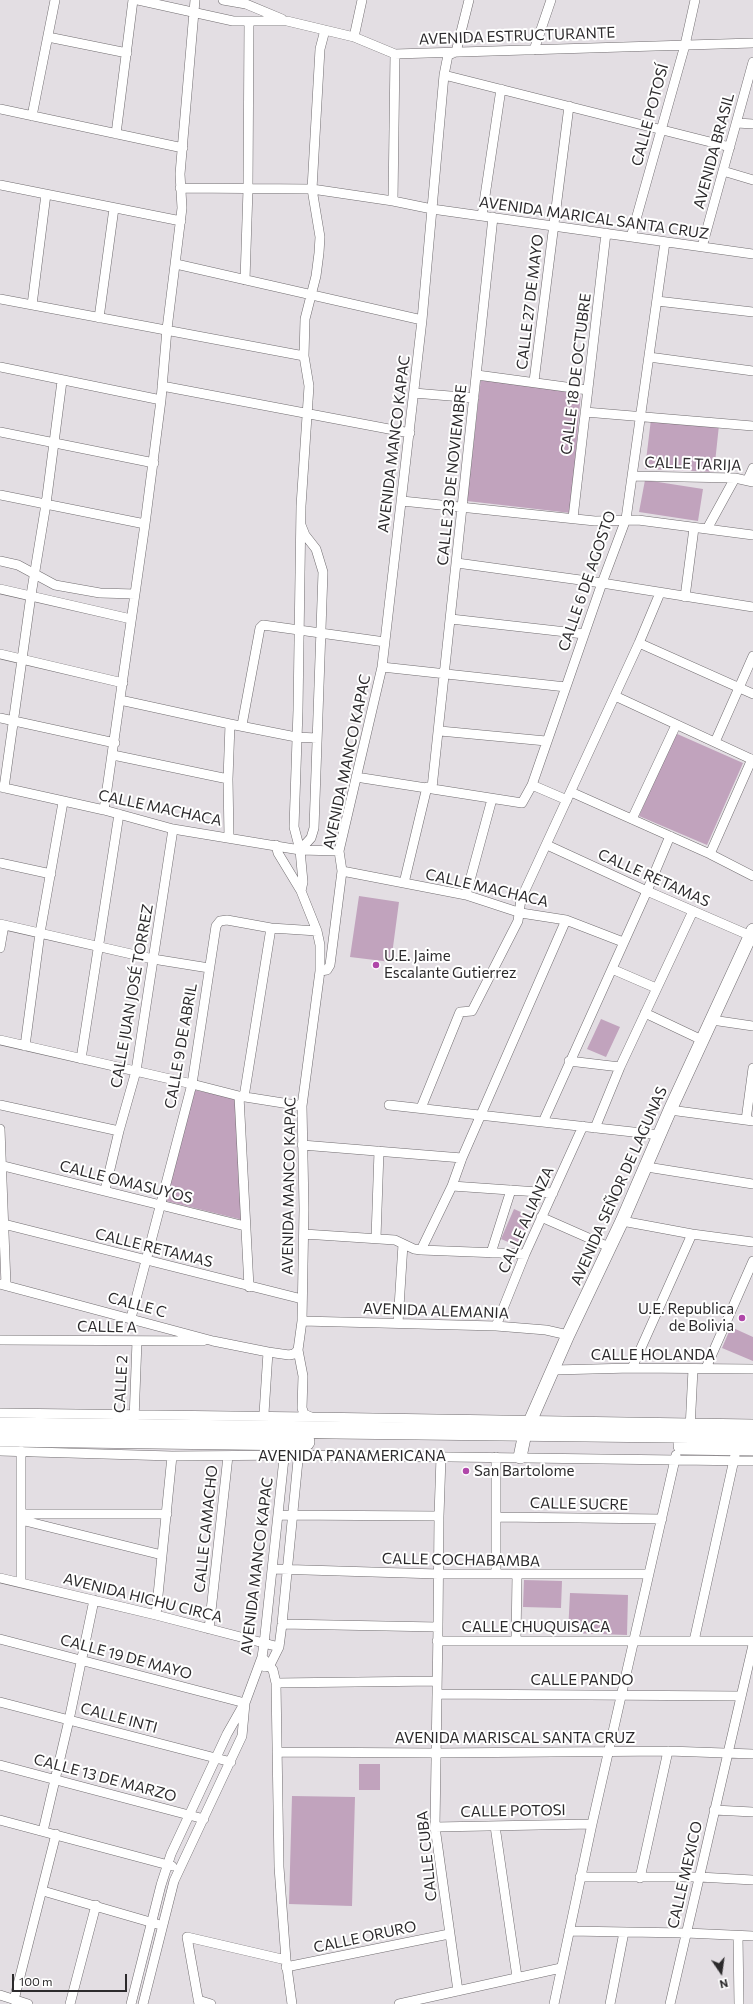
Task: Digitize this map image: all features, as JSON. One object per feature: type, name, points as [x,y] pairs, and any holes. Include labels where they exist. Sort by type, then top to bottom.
[{"type":"highway","name":"AVENIDA PANAMERICANA","points":[[0,1426],[134,1421],[263,1422],[296,1439]]},
{"type":"highway","name":"AVENIDA PANAMERICANA","points":[[0,1438],[525,1439],[683,1441],[753,1435]]},
{"type":"highway","name":"AVENIDA PANAMERICANA","points":[[683,1441],[741,1452]]},
{"type":"street","points":[[32,116],[55,0]]},
{"type":"street","points":[[116,134],[133,0]]},
{"type":"street","points":[[138,0],[233,21],[287,21]]},
{"type":"street","points":[[104,810],[115,743],[154,463],[167,329],[181,221],[182,208],[180,188],[195,0]]},
{"type":"street","points":[[223,0],[247,2],[287,21]]},
{"type":"street","points":[[354,37],[362,0]]},
{"type":"street","points":[[456,52],[470,0]]},
{"type":"street","points":[[534,50],[551,0]]},
{"type":"street","name":"CALLE POTOSÍ","points":[[631,237],[685,45],[695,0]]},
{"type":"street","points":[[245,280],[248,188],[249,21]]},
{"type":"street","name":"AVENIDA ESTRUCTURANTE","points":[[287,21],[354,37],[396,54],[753,43]]},
{"type":"street","points":[[301,891],[303,882],[300,850],[294,827],[300,630],[301,525],[309,386],[304,356],[305,319],[316,276],[320,236],[312,189],[320,48],[325,30]]},
{"type":"street","points":[[48,37],[127,53]]},
{"type":"street","name":"AVENIDA MANCO KAPAC","points":[[245,1703],[262,1657],[279,1515],[296,1439],[304,1414],[302,1408],[303,1376],[298,1350],[302,1320],[304,1234],[302,1106],[320,971],[327,970],[330,965],[342,871],[339,851],[382,667],[422,320],[444,75],[448,55],[456,52]]},
{"type":"street","points":[[392,201],[396,54]]},
{"type":"street","name":"AVENIDA BRASIL","points":[[702,247],[753,62]]},
{"type":"street","points":[[444,75],[730,147]]},
{"type":"street","points":[[482,216],[501,89]]},
{"type":"street","name":"CALLE 27 DE MAYO","points":[[534,381],[569,106]]},
{"type":"street","points":[[0,109],[183,148]]},
{"type":"street","points":[[737,123],[753,124]]},
{"type":"street","points":[[723,171],[753,180]]},
{"type":"street","points":[[0,185],[181,221]]},
{"type":"street","name":"AVENIDA MARICAL SANTA CRUZ","points":[[180,188],[312,189],[392,201],[432,209],[753,254]]},
{"type":"street","points":[[32,305],[46,194]]},
{"type":"street","points":[[99,318],[114,208]]},
{"type":"street","name":"CALLE 23 DE NOVIEMBRE","points":[[404,883],[430,787],[440,731],[493,217]]},
{"type":"street","name":"CALLE 18 DE OCTUBRE","points":[[573,518],[606,233]]},
{"type":"street","name":"CALLE 6 DE AGOSTO","points":[[492,798],[522,803],[532,785],[546,741],[626,519],[665,242]]},
{"type":"street","points":[[176,264],[422,320]]},
{"type":"street","points":[[0,299],[167,329],[304,356]]},
{"type":"street","points":[[657,301],[753,312]]},
{"type":"street","points":[[649,357],[753,371]]},
{"type":"street","points":[[0,368],[161,400]]},
{"type":"street","points":[[477,375],[534,381],[588,390]]},
{"type":"street","points":[[2,787],[14,721],[34,573],[46,504],[62,381]]},
{"type":"street","points":[[162,386],[410,433]]},
{"type":"street","points":[[414,393],[474,398]]},
{"type":"street","points":[[585,412],[753,426]]},
{"type":"street","points":[[0,432],[154,463]]},
{"type":"street","points":[[751,481],[753,468]]},
{"type":"street","name":"CALLE TARIJA","points":[[632,476],[736,478],[751,481]]},
{"type":"street","points":[[707,529],[736,478]]},
{"type":"street","points":[[0,495],[145,524]]},
{"type":"street","points":[[402,501],[595,521],[626,519],[753,535]]},
{"type":"street","points":[[300,850],[311,838],[314,828],[323,572],[316,549],[305,535],[301,525]]},
{"type":"street","points":[[685,597],[694,528]]},
{"type":"street","points":[[0,561],[18,565],[55,585],[100,593],[135,594]]},
{"type":"street","points":[[457,563],[602,583],[753,607]]},
{"type":"street","points":[[0,589],[132,619]]},
{"type":"street","points":[[421,1108],[460,1012],[472,1011],[518,921],[521,913],[521,899],[548,845],[660,593]]},
{"type":"street","points":[[451,619],[584,634]]},
{"type":"street","points":[[242,725],[260,628],[263,625],[385,642]]},
{"type":"street","points":[[639,643],[753,694]]},
{"type":"street","points":[[0,654],[123,683]]},
{"type":"street","points":[[715,742],[753,656]]},
{"type":"street","points":[[382,667],[566,687]]},
{"type":"street","points":[[615,696],[752,759],[710,854]]},
{"type":"street","points":[[120,700],[230,724],[296,736],[317,738]]},
{"type":"street","points":[[0,718],[115,743]]},
{"type":"street","points":[[229,837],[228,779],[230,724]]},
{"type":"street","points":[[632,819],[676,725]]},
{"type":"street","points":[[440,731],[546,741]]},
{"type":"street","points":[[113,754],[228,779]]},
{"type":"street","points":[[356,777],[430,787],[492,798],[466,895]]},
{"type":"street","points":[[532,785],[569,796],[632,819],[710,854],[753,876]]},
{"type":"street","name":"CALLE MACHACA","points":[[2,787],[63,802],[104,810],[173,828],[300,850],[339,851]]},
{"type":"street","points":[[24,1046],[40,933],[63,802]]},
{"type":"street","points":[[81,1059],[119,814]]},
{"type":"street","name":"CALLE JUAN JOSÉ TORREZ","points":[[105,1190],[119,1131],[136,1071],[173,828]]},
{"type":"street","points":[[543,1122],[569,1061],[647,891],[670,836]]},
{"type":"street","points":[[276,845],[278,853],[301,891],[318,931],[320,945],[320,971]]},
{"type":"street","name":"CALLE RETAMAS","points":[[548,845],[693,911],[752,933]]},
{"type":"street","points":[[0,863],[51,874]]},
{"type":"street","name":"CALLE MACHACA","points":[[342,871],[466,895],[521,913],[566,920],[623,942]]},
{"type":"street","points":[[595,1128],[620,1067],[693,911]]},
{"type":"street","name":"CALLE 9 DE ABRIL","points":[[131,1318],[159,1205],[192,1084],[216,926],[220,921],[227,920],[271,928],[318,931]]},
{"type":"street","points":[[421,1250],[452,1186],[462,1158],[566,920]]},
{"type":"street","points":[[0,948],[2,925],[154,959],[209,968]]},
{"type":"street","points":[[249,1286],[245,1226],[242,1097],[271,928]]},
{"type":"street","name":"AVENIDA SEÑOR DE LAGUNAS","points":[[525,1439],[568,1335],[647,1167],[670,1110],[702,1040],[748,952],[752,933]]},
{"type":"street","points":[[612,969],[656,988]]},
{"type":"street","points":[[645,1013],[702,1040]]},
{"type":"street","points":[[712,1020],[753,1026]]},
{"type":"street","points":[[0,1040],[242,1097],[302,1106]]},
{"type":"street","points":[[569,1061],[620,1067]]},
{"type":"street","points":[[670,1110],[750,1121],[753,1068]]},
{"type":"street","points":[[0,1105],[119,1131]]},
{"type":"street","points":[[389,1105],[660,1135]]},
{"type":"street","name":"CALLE ALIANZA","points":[[496,1326],[541,1217],[583,1126]]},
{"type":"street","points":[[0,1129],[3,1285]]},
{"type":"street","points":[[302,1145],[462,1158]]},
{"type":"street","points":[[376,1238],[379,1151]]},
{"type":"street","name":"CALLE OMASUYOS","points":[[1,1165],[245,1226]]},
{"type":"street","points":[[647,1167],[753,1184]]},
{"type":"street","points":[[452,1186],[553,1193]]},
{"type":"street","points":[[491,1252],[511,1190]]},
{"type":"street","points":[[541,1217],[609,1247]]},
{"type":"street","points":[[622,1221],[692,1234],[753,1242]]},
{"type":"street","name":"CALLE RETAMAS","points":[[2,1224],[302,1299]]},
{"type":"street","points":[[304,1234],[395,1240],[421,1250],[525,1254]]},
{"type":"street","points":[[632,1368],[692,1234]]},
{"type":"street","points":[[398,1323],[403,1244]]},
{"type":"street","points":[[706,1368],[753,1261]]},
{"type":"street","name":"CALLE C","points":[[3,1285],[213,1341],[268,1352]]},
{"type":"street","name":"AVENIDA ALEMANIA","points":[[302,1320],[496,1326],[546,1330],[568,1335]]},
{"type":"street","name":"CALLE A","points":[[0,1340],[213,1341]]},
{"type":"street","name":"CALLE 2","points":[[134,1421],[137,1341]]},
{"type":"street","points":[[263,1422],[268,1352],[289,1355],[298,1350]]},
{"type":"street","name":"CALLE HOLANDA","points":[[554,1370],[632,1368],[753,1369]]},
{"type":"street","points":[[554,2004],[580,1877],[648,1574],[683,1441],[693,1369]]},
{"type":"street","points":[[0,1413],[134,1421]]},
{"type":"street","name":"AVENIDA PANAMERICANA","points":[[263,1422],[296,1439],[441,1457],[496,1457],[525,1439],[683,1441]]},
{"type":"street","points":[[683,1441],[753,1424]]},
{"type":"street","points":[[256,1671],[270,1665],[279,1647],[294,1515],[296,1439]]},
{"type":"street","name":"AVENIDA PANAMERICANA","points":[[0,1451],[172,1456],[228,1456],[296,1439]]},
{"type":"street","points":[[21,1451],[21,1583]]},
{"type":"street","points":[[694,1641],[741,1452]]},
{"type":"street","name":"AVENIDA PANAMERICANA","points":[[741,1452],[753,1461]]},
{"type":"street","points":[[156,1615],[172,1456]]},
{"type":"street","name":"CALLE CAMACHO","points":[[209,1629],[228,1456]]},
{"type":"street","points":[[437,1694],[441,1457]]},
{"type":"street","points":[[496,1457],[496,1574]]},
{"type":"street","points":[[21,1517],[167,1514]]},
{"type":"street","points":[[279,1515],[439,1516]]},
{"type":"street","points":[[21,1517],[162,1555]]},
{"type":"street","name":"CALLE SUCRE","points":[[496,1517],[662,1519]]},
{"type":"street","name":"CALLE COCHABAMBA","points":[[273,1569],[288,1571],[438,1574],[648,1574]]},
{"type":"street","points":[[516,1642],[517,1575]]},
{"type":"street","name":"AVENIDA HICHU CIRCA","points":[[0,1578],[156,1615],[279,1647]]},
{"type":"street","points":[[43,1831],[70,1720],[94,1600]]},
{"type":"street","points":[[282,1624],[438,1626]]},
{"type":"street","name":"CALLE 19 DE MAYO","points":[[0,1639],[245,1703]]},
{"type":"street","name":"CALLE CHUQUISACA","points":[[437,1641],[753,1641]]},
{"type":"street","name":"CALLE MEXICO","points":[[670,2004],[753,1645]]},
{"type":"street","points":[[262,1657],[270,1665],[276,1683],[279,1867],[286,1963],[292,2004]]},
{"type":"street","points":[[276,1683],[437,1681]]},
{"type":"street","name":"CALLE PANDO","points":[[437,1694],[621,1694],[740,1696]]},
{"type":"street","name":"CALLE CUBA","points":[[437,1694],[435,1827],[458,1991]]},
{"type":"street","name":"CALLE INTI","points":[[0,1702],[231,1762]]},
{"type":"street","points":[[131,2004],[167,1865],[227,1734],[245,1703]]},
{"type":"street","points":[[143,2004],[179,1868],[204,1819],[242,1736],[245,1703]]},
{"type":"street","name":"AVENIDA MARISCAL SANTA CRUZ","points":[[277,1752],[437,1753],[608,1750],[753,1754]]},
{"type":"street","points":[[640,1878],[668,1751]]},
{"type":"street","name":"CALLE 13 DE MARZO","points":[[0,1766],[56,1779],[204,1819]]},
{"type":"street","points":[[714,1810],[753,1812]]},
{"type":"street","points":[[1,1823],[56,1834],[179,1868]]},
{"type":"street","name":"CALLE POTOSI","points":[[435,1827],[592,1824]]},
{"type":"street","points":[[495,1826],[517,1977]]},
{"type":"street","points":[[14,2000],[43,1891],[56,1834]]},
{"type":"street","points":[[580,1877],[699,1877],[753,1880]]},
{"type":"street","points":[[43,1891],[96,1905],[163,1926]]},
{"type":"street","points":[[70,2004],[96,1905]]},
{"type":"street","points":[[569,1931],[753,1936]]},
{"type":"street","points":[[610,2004],[624,1932]]},
{"type":"street","name":"CALLE ORURO","points":[[286,1963],[449,1934]]},
{"type":"street","points":[[738,1936],[739,2004]]},
{"type":"street","points":[[211,2004],[198,2002],[187,1937],[286,1963]]},
{"type":"street","points":[[405,2003],[561,1968]]},
{"type":"street","points":[[0,1995],[28,2004]]},
{"type":"shaded area","points":[[481,378],[581,391],[571,513],[467,501]]},
{"type":"shaded area","points":[[651,419],[719,425],[714,472],[645,469]]},
{"type":"shaded area","points":[[645,480],[703,489],[698,521],[639,512]]},
{"type":"shaded area","points":[[675,733],[743,763],[707,845],[639,816]]},
{"type":"shaded area","points":[[359,896],[399,902],[391,962],[350,957]]},
{"type":"shaded area","points":[[601,1019],[620,1027],[606,1057],[587,1049]]},
{"type":"shaded area","points":[[195,1090],[237,1099],[243,1220],[166,1201]]},
{"type":"shaded area","points":[[514,1209],[532,1217],[520,1247],[501,1239]]},
{"type":"shaded area","points":[[731,1327],[753,1337],[753,1361],[722,1348]]},
{"type":"shaded area","points":[[524,1580],[562,1581],[561,1608],[523,1607]]},
{"type":"shaded area","points":[[570,1593],[628,1595],[627,1635],[568,1633]]},
{"type":"shaded area","points":[[359,1764],[380,1764],[380,1790],[359,1790]]},
{"type":"shaded area","points":[[292,1796],[355,1797],[352,1906],[289,1904]]},
{"type":"place","name":"U.E. Jaime Escalante Gutierrez","points":[[376,965]]},
{"type":"place","name":"U.E. Republica de Bolivia","points":[[742,1318]]},
{"type":"place","name":"San Bartolome","points":[[466,1471]]}]
